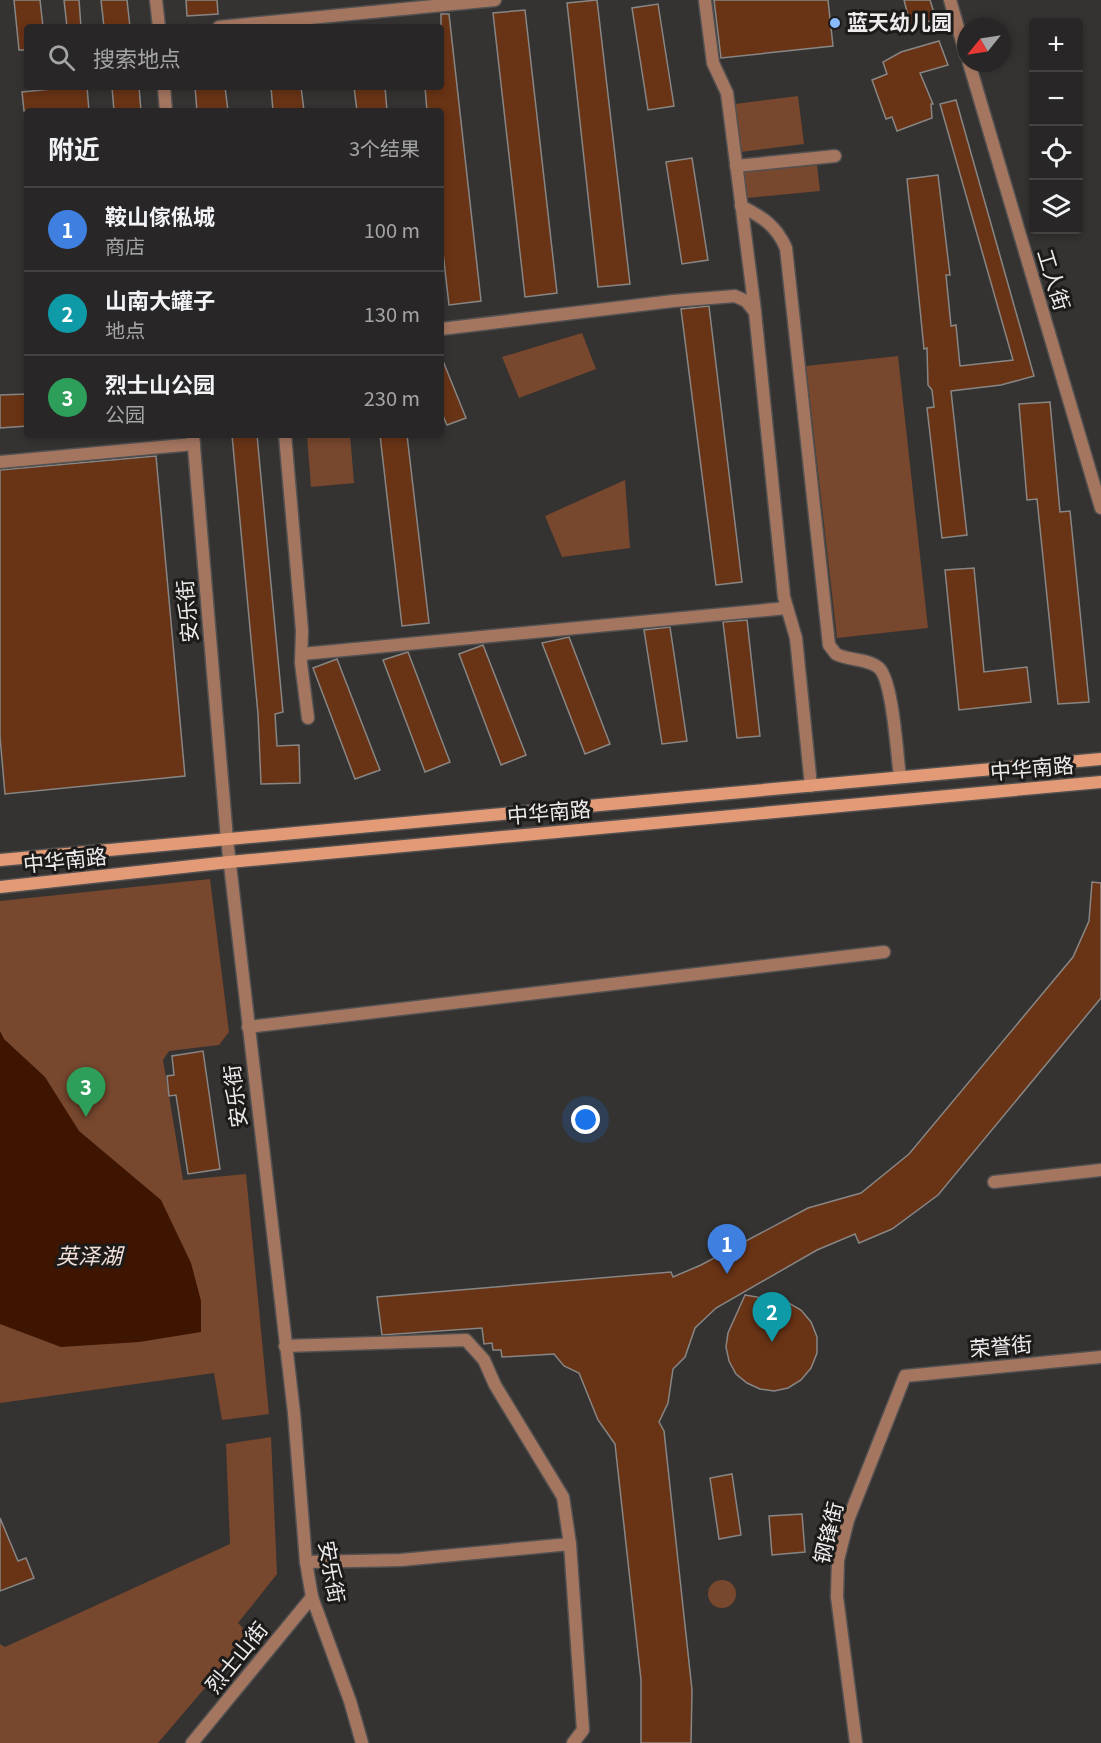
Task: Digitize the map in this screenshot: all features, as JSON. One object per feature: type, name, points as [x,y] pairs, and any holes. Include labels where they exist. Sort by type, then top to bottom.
[{"type":"main road","name":"中华南路","points":[[0,860],[1101,759]]},
{"type":"main road","name":"中华南路","points":[[0,887],[229,862],[1101,782]]},
{"type":"street","points":[[156,0],[159,24]]},
{"type":"street","points":[[250,24],[495,0]]},
{"type":"street","points":[[950,0],[957,24]]},
{"type":"street","points":[[705,1],[713,63],[727,93],[755,312],[787,608],[796,638],[811,786]]},
{"type":"street","name":"工人街","points":[[972,72],[1101,508]]},
{"type":"street","points":[[164,90],[166,108]]},
{"type":"street","points":[[736,166],[835,156]]},
{"type":"street","points":[[741,206],[765,219],[780,233],[786,248],[830,645],[836,654],[868,662],[880,669],[888,684],[900,777]]},
{"type":"street","points":[[735,296],[750,274]]},
{"type":"street","points":[[444,329],[673,301],[735,296],[746,301],[755,312]]},
{"type":"street","points":[[285,438],[308,718]]},
{"type":"street","points":[[0,462],[194,440]]},
{"type":"street","name":"安乐街","points":[[194,440],[229,862],[294,1413],[306,1562],[312,1597],[350,1701],[362,1743]]},
{"type":"street","points":[[302,654],[787,608]]},
{"type":"street","points":[[248,1027],[884,952]]},
{"type":"street","points":[[994,1182],[1101,1170]]},
{"type":"street","points":[[285,1346],[466,1340],[484,1360],[495,1385],[563,1497],[570,1544],[583,1730],[573,1743]]},
{"type":"street","name":"荣誉街","points":[[905,1376],[1101,1357]]},
{"type":"street","name":"钢锋街","points":[[856,1743],[837,1598],[838,1560],[848,1520],[905,1376]]},
{"type":"street","points":[[306,1562],[401,1560],[570,1544]]},
{"type":"street","name":"烈士山街","points":[[192,1743],[312,1597]]},
{"type":"shaded area","points":[[798,96],[804,144],[741,152],[735,104]]},
{"type":"shaded area","points":[[817,165],[820,191],[747,198],[744,172]]},
{"type":"shaded area","points":[[582,333],[596,369],[519,398],[502,357]]},
{"type":"shaded area","points":[[898,356],[928,628],[837,638],[806,366]]},
{"type":"shaded area","points":[[307,438],[350,438],[354,483],[311,487]]},
{"type":"shaded area","points":[[625,480],[630,548],[562,557],[545,516]]},
{"type":"shaded area","points":[[210,879],[229,1032],[219,1045],[169,1051],[163,1060],[183,1180],[246,1174],[269,1414],[222,1420],[214,1373],[0,1403],[0,901]]},
{"type":"shaded area","points":[[271,1437],[277,1574],[238,1623],[250,1635],[158,1743],[0,1743],[0,1644],[5,1647],[230,1544],[226,1444]]},
{"type":"shaded area","points":[[722,1580],[732,1584],[736,1594],[732,1604],[722,1608],[712,1604],[708,1594],[712,1584]]},
{"type":"water","name":"英泽湖","points":[[0,1031],[4,1039],[45,1077],[79,1131],[161,1200],[191,1263],[201,1301],[201,1332],[139,1342],[61,1347],[0,1324]]},
{"type":"building","points":[[14,0],[40,0],[43,24],[24,24],[24,50],[19,50]]},
{"type":"building","points":[[64,0],[79,0],[81,24],[67,24]]},
{"type":"building","points":[[101,0],[127,0],[130,24],[104,24]]},
{"type":"building","points":[[186,0],[217,0],[218,14],[187,16]]},
{"type":"building","points":[[597,0],[630,284],[598,287],[567,3]]},
{"type":"building","points":[[714,0],[828,0],[833,46],[721,58]]},
{"type":"building","points":[[904,0],[930,0],[936,19],[911,27]]},
{"type":"building","points":[[658,4],[674,106],[648,110],[632,8]]},
{"type":"building","points":[[525,10],[557,293],[525,297],[493,13]]},
{"type":"building","points":[[441,14],[449,14],[481,301],[449,305],[444,261],[444,108],[427,108],[425,90],[444,90],[444,24],[441,24]]},
{"type":"building","points":[[939,41],[948,65],[920,73],[933,104],[931,104],[932,118],[897,131],[892,117],[886,119],[872,80],[887,74],[883,62],[901,52]]},
{"type":"building","points":[[87,90],[89,108],[24,108],[24,111],[22,92]]},
{"type":"building","points":[[112,90],[139,90],[141,108],[114,108]]},
{"type":"building","points":[[195,90],[225,90],[228,108],[197,108]]},
{"type":"building","points":[[271,90],[301,90],[304,108],[273,108]]},
{"type":"building","points":[[354,90],[385,90],[387,108],[357,108]]},
{"type":"building","points":[[956,100],[1034,376],[1001,385],[951,391],[967,535],[942,538],[927,408],[934,407],[932,390],[928,385],[927,348],[924,349],[907,179],[938,175],[950,275],[946,275],[951,326],[956,325],[960,366],[1013,360],[940,104]]},
{"type":"building","points":[[692,158],[708,260],[682,264],[666,162]]},
{"type":"building","points":[[709,306],[742,582],[716,585],[681,309]]},
{"type":"building","points":[[444,363],[466,418],[447,425],[444,418]]},
{"type":"building","points":[[24,394],[24,426],[0,428],[0,395]]},
{"type":"building","points":[[1050,402],[1060,512],[1070,511],[1089,702],[1058,704],[1037,499],[1027,500],[1019,404]]},
{"type":"building","points":[[232,438],[257,438],[283,712],[275,714],[277,746],[299,745],[300,783],[261,784],[258,714]]},
{"type":"building","points":[[380,438],[407,438],[429,623],[402,626]]},
{"type":"building","points":[[156,456],[185,776],[5,794],[0,737],[0,470]]},
{"type":"building","points":[[974,568],[984,672],[1027,667],[1031,702],[959,710],[945,570]]},
{"type":"building","points":[[747,620],[760,736],[737,738],[723,622]]},
{"type":"building","points":[[670,627],[687,741],[662,744],[644,630]]},
{"type":"building","points":[[569,637],[610,744],[585,754],[542,643]]},
{"type":"building","points":[[483,645],[526,755],[501,765],[459,654]]},
{"type":"building","points":[[408,652],[450,762],[425,772],[383,660]]},
{"type":"building","points":[[337,659],[380,770],[355,779],[313,668]]},
{"type":"building","points":[[1092,882],[1101,883],[1101,998],[938,1195],[892,1229],[859,1243],[855,1234],[817,1250],[716,1308],[695,1328],[685,1357],[673,1369],[668,1403],[659,1422],[664,1431],[692,1690],[691,1743],[641,1743],[641,1680],[615,1444],[598,1420],[579,1373],[564,1366],[554,1354],[502,1357],[501,1350],[493,1350],[492,1343],[484,1344],[482,1328],[382,1335],[377,1297],[671,1272],[673,1277],[701,1265],[808,1208],[861,1193],[909,1154],[1073,957],[1089,921]]},
{"type":"building","points":[[203,1051],[220,1169],[188,1174],[176,1095],[169,1096],[167,1076],[174,1075],[172,1056]]},
{"type":"building","points":[[745,1295],[787,1302],[801,1310],[811,1322],[817,1337],[817,1353],[811,1368],[801,1380],[788,1388],[774,1391],[760,1389],[747,1383],[736,1374],[729,1361],[726,1347],[728,1333]]},
{"type":"building","points":[[732,1474],[741,1535],[719,1539],[710,1478]]},
{"type":"building","points":[[802,1514],[805,1552],[772,1555],[769,1516]]},
{"type":"building","points":[[0,1518],[18,1561],[26,1558],[34,1578],[0,1591]]},
{"type":"place","name":"蓝天幼儿园","points":[[835,23]]},
{"type":"place","name":"烈士山公园","points":[[86,1117]]},
{"type":"place","name":"鞍山傢俬城","points":[[727,1274]]},
{"type":"place","name":"山南大罐子","points":[[772,1342]]}]
